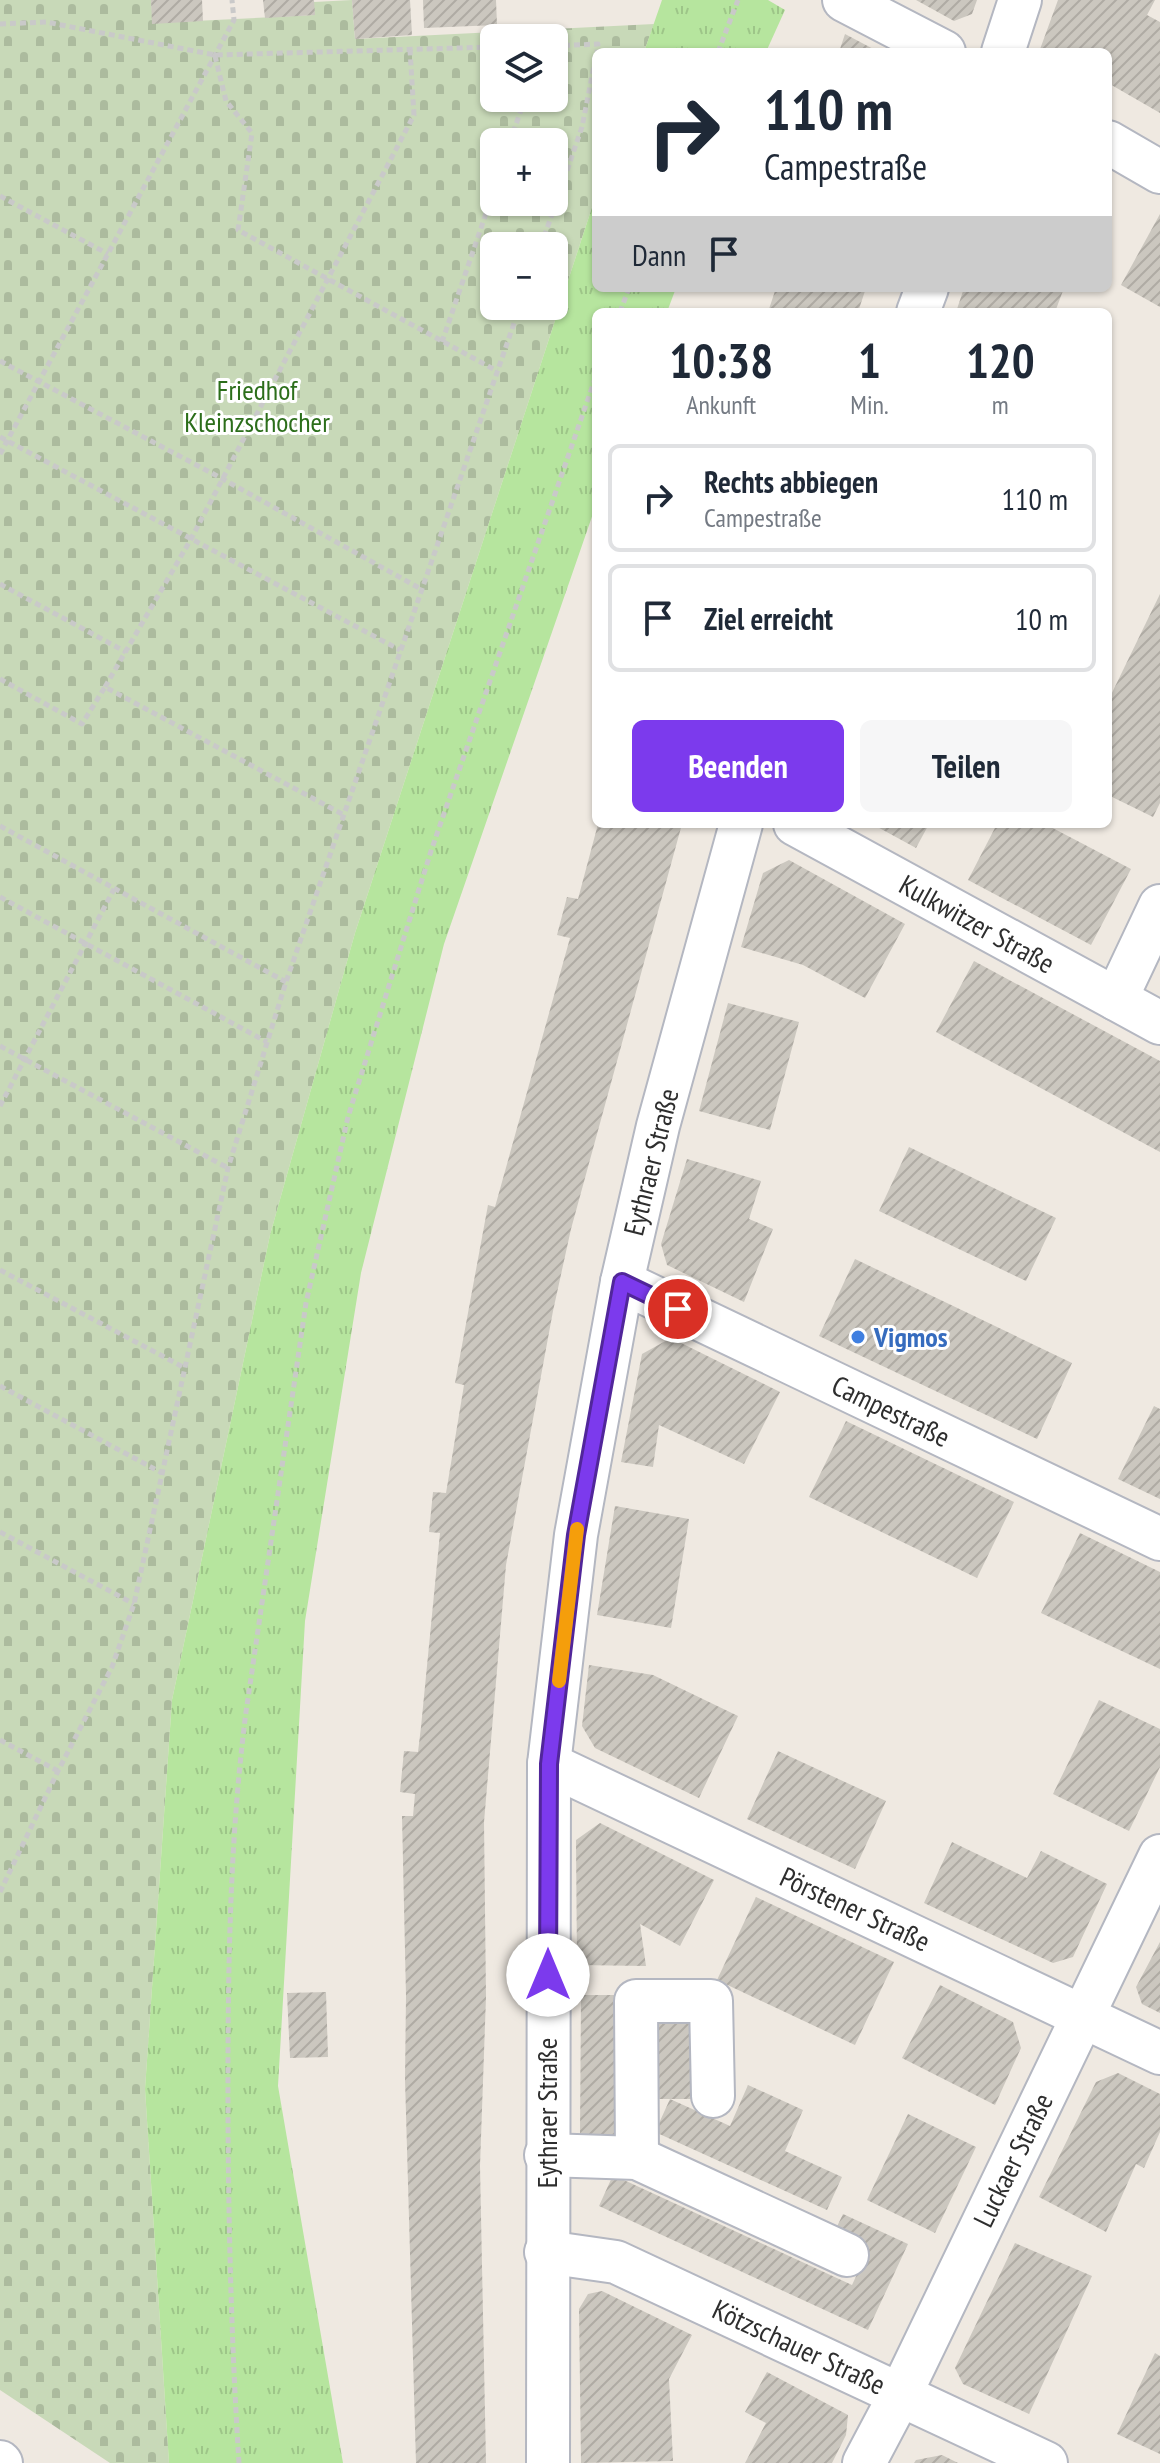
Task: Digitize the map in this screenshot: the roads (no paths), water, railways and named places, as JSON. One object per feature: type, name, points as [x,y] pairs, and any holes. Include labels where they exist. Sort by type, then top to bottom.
[{"type":"street","points":[[844,0],[936,48]]},
{"type":"street","points":[[1004,48],[1020,0]]},
{"type":"street","points":[[1112,144],[1160,172]]},
{"type":"street","name":"Eythraer Straße","points":[[548,2463],[546,2155],[549,1764],[576,1535],[622,1282],[658,1126],[740,828]]},
{"type":"street","name":"Kulkwitzer Straße","points":[[802,828],[1160,1023]]},
{"type":"street","points":[[1116,999],[1160,906]]},
{"type":"street","name":"Campestraße","points":[[622,1282],[1160,1539]]},
{"type":"street","name":"Pörstener Straße","points":[[549,1764],[1160,2053]]},
{"type":"street","name":"Luckaer Straße","points":[[864,2463],[900,2395],[1160,1856]]},
{"type":"street","points":[[637,2158],[636,2001],[711,2001],[713,2096]]},
{"type":"street","points":[[546,2155],[637,2158],[847,2255]]},
{"type":"street","name":"Kötzschauer Straße","points":[[546,2252],[616,2262],[1046,2463]]},
{"type":"place","name":"Vigmos","points":[[858,1337]]},
{"type":"park label","name":"Friedhof Kleinzschocher","points":[[257,406]]}]
